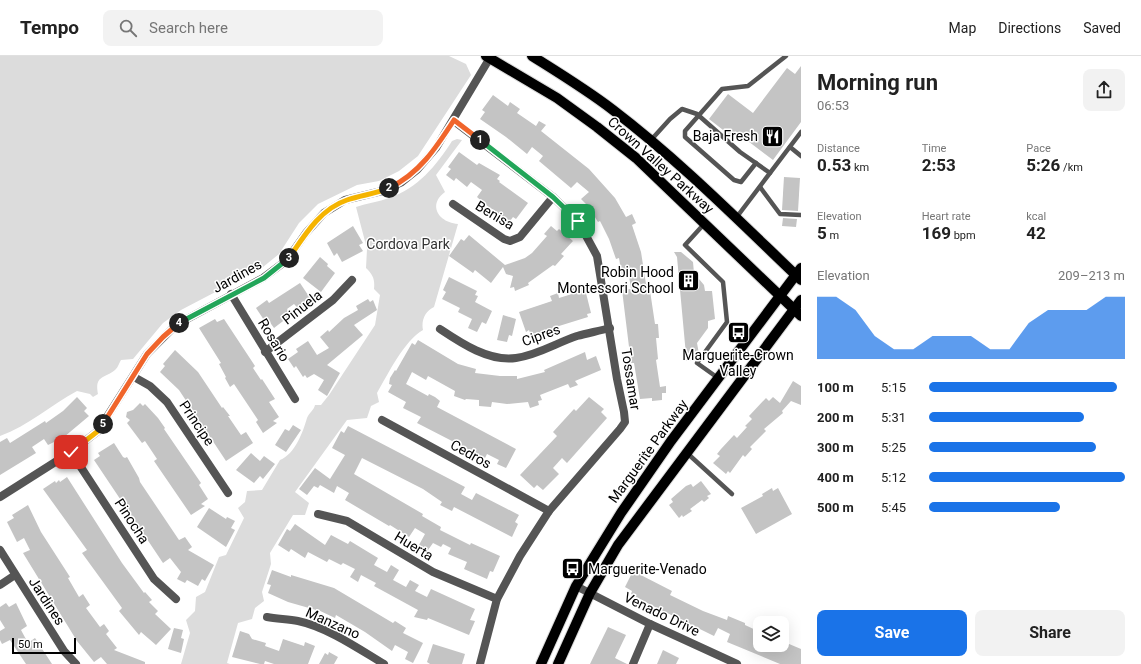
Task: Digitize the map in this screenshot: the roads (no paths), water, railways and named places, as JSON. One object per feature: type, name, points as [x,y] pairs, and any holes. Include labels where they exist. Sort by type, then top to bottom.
[{"type":"main road","name":"Crown Valley Parkway","points":[[532,56],[612,109],[651,140],[799,275]]},
{"type":"main road","name":"Crown Valley Parkway","points":[[489,57],[557,98],[636,158],[798,312]]},
{"type":"main road","name":"Marguerite Parkway","points":[[541,664],[576,586],[621,513],[718,378],[799,275]]},
{"type":"main road","points":[[558,664],[590,593],[618,545],[686,452],[798,312],[801,300]]},
{"type":"street","name":"Jardines","points":[[0,497],[71,452],[98,431],[134,377],[147,354],[176,325],[231,294],[264,278],[287,260],[306,233],[324,213],[345,200],[382,191],[402,182],[417,170],[436,148],[454,120],[489,57]]},
{"type":"street","name":"Tossamar","points":[[454,120],[553,197],[578,221],[597,256],[625,422],[549,511],[520,556],[497,599],[480,664]]},
{"type":"street","name":"Benisa","points":[[453,204],[504,239],[510,241],[520,236],[553,197]]},
{"type":"street","name":"Pinuela","points":[[265,352],[333,300],[352,280]]},
{"type":"street","name":"Rosario","points":[[231,294],[295,399]]},
{"type":"street","name":"Cipres","points":[[440,329],[466,346],[497,356],[515,358],[542,352],[578,336],[610,328]]},
{"type":"street","name":"Principe","points":[[134,377],[150,386],[167,402],[228,492]]},
{"type":"street","name":"Cedros","points":[[382,420],[549,511]]},
{"type":"street","name":"Pinocha","points":[[71,452],[154,579],[176,599]]},
{"type":"street","name":"Huerta","points":[[318,514],[348,521],[432,572],[497,599]]},
{"type":"street","name":"Jardines","points":[[0,550],[14,575],[64,651],[76,664]]},
{"type":"street","points":[[0,585],[14,575]]},
{"type":"street","name":"Venado Drive","points":[[576,586],[650,624],[737,664]]},
{"type":"street","name":"Manzano","points":[[267,617],[298,621],[311,625],[359,649],[384,664]]},
{"type":"street","points":[[633,664],[650,624]]},
{"type":"lane","points":[[756,163],[741,182],[734,180],[685,137],[685,131],[722,89],[748,86],[786,56]]},
{"type":"lane","points":[[651,140],[670,119],[682,109],[699,116],[740,152],[770,173]]},
{"type":"lane","points":[[736,218],[801,132]]},
{"type":"lane","points":[[790,147],[801,156]]},
{"type":"lane","points":[[760,187],[780,214],[801,215]]},
{"type":"lane","points":[[704,224],[686,245],[723,282],[727,322],[697,364],[718,378]]},
{"type":"lane","points":[[686,452],[732,494]]},
{"type":"place","name":"Baja Fresh","points":[[773,136]]},
{"type":"place","name":"Robin Hood Montessori School","points":[[689,280]]},
{"type":"place","name":"Marguerite-Crown Valley","points":[[738,333]]},
{"type":"place","name":"Marguerite-Venado","points":[[572,569]]},
{"type":"park label","name":"Cordova Park","points":[[408,244]]}]
